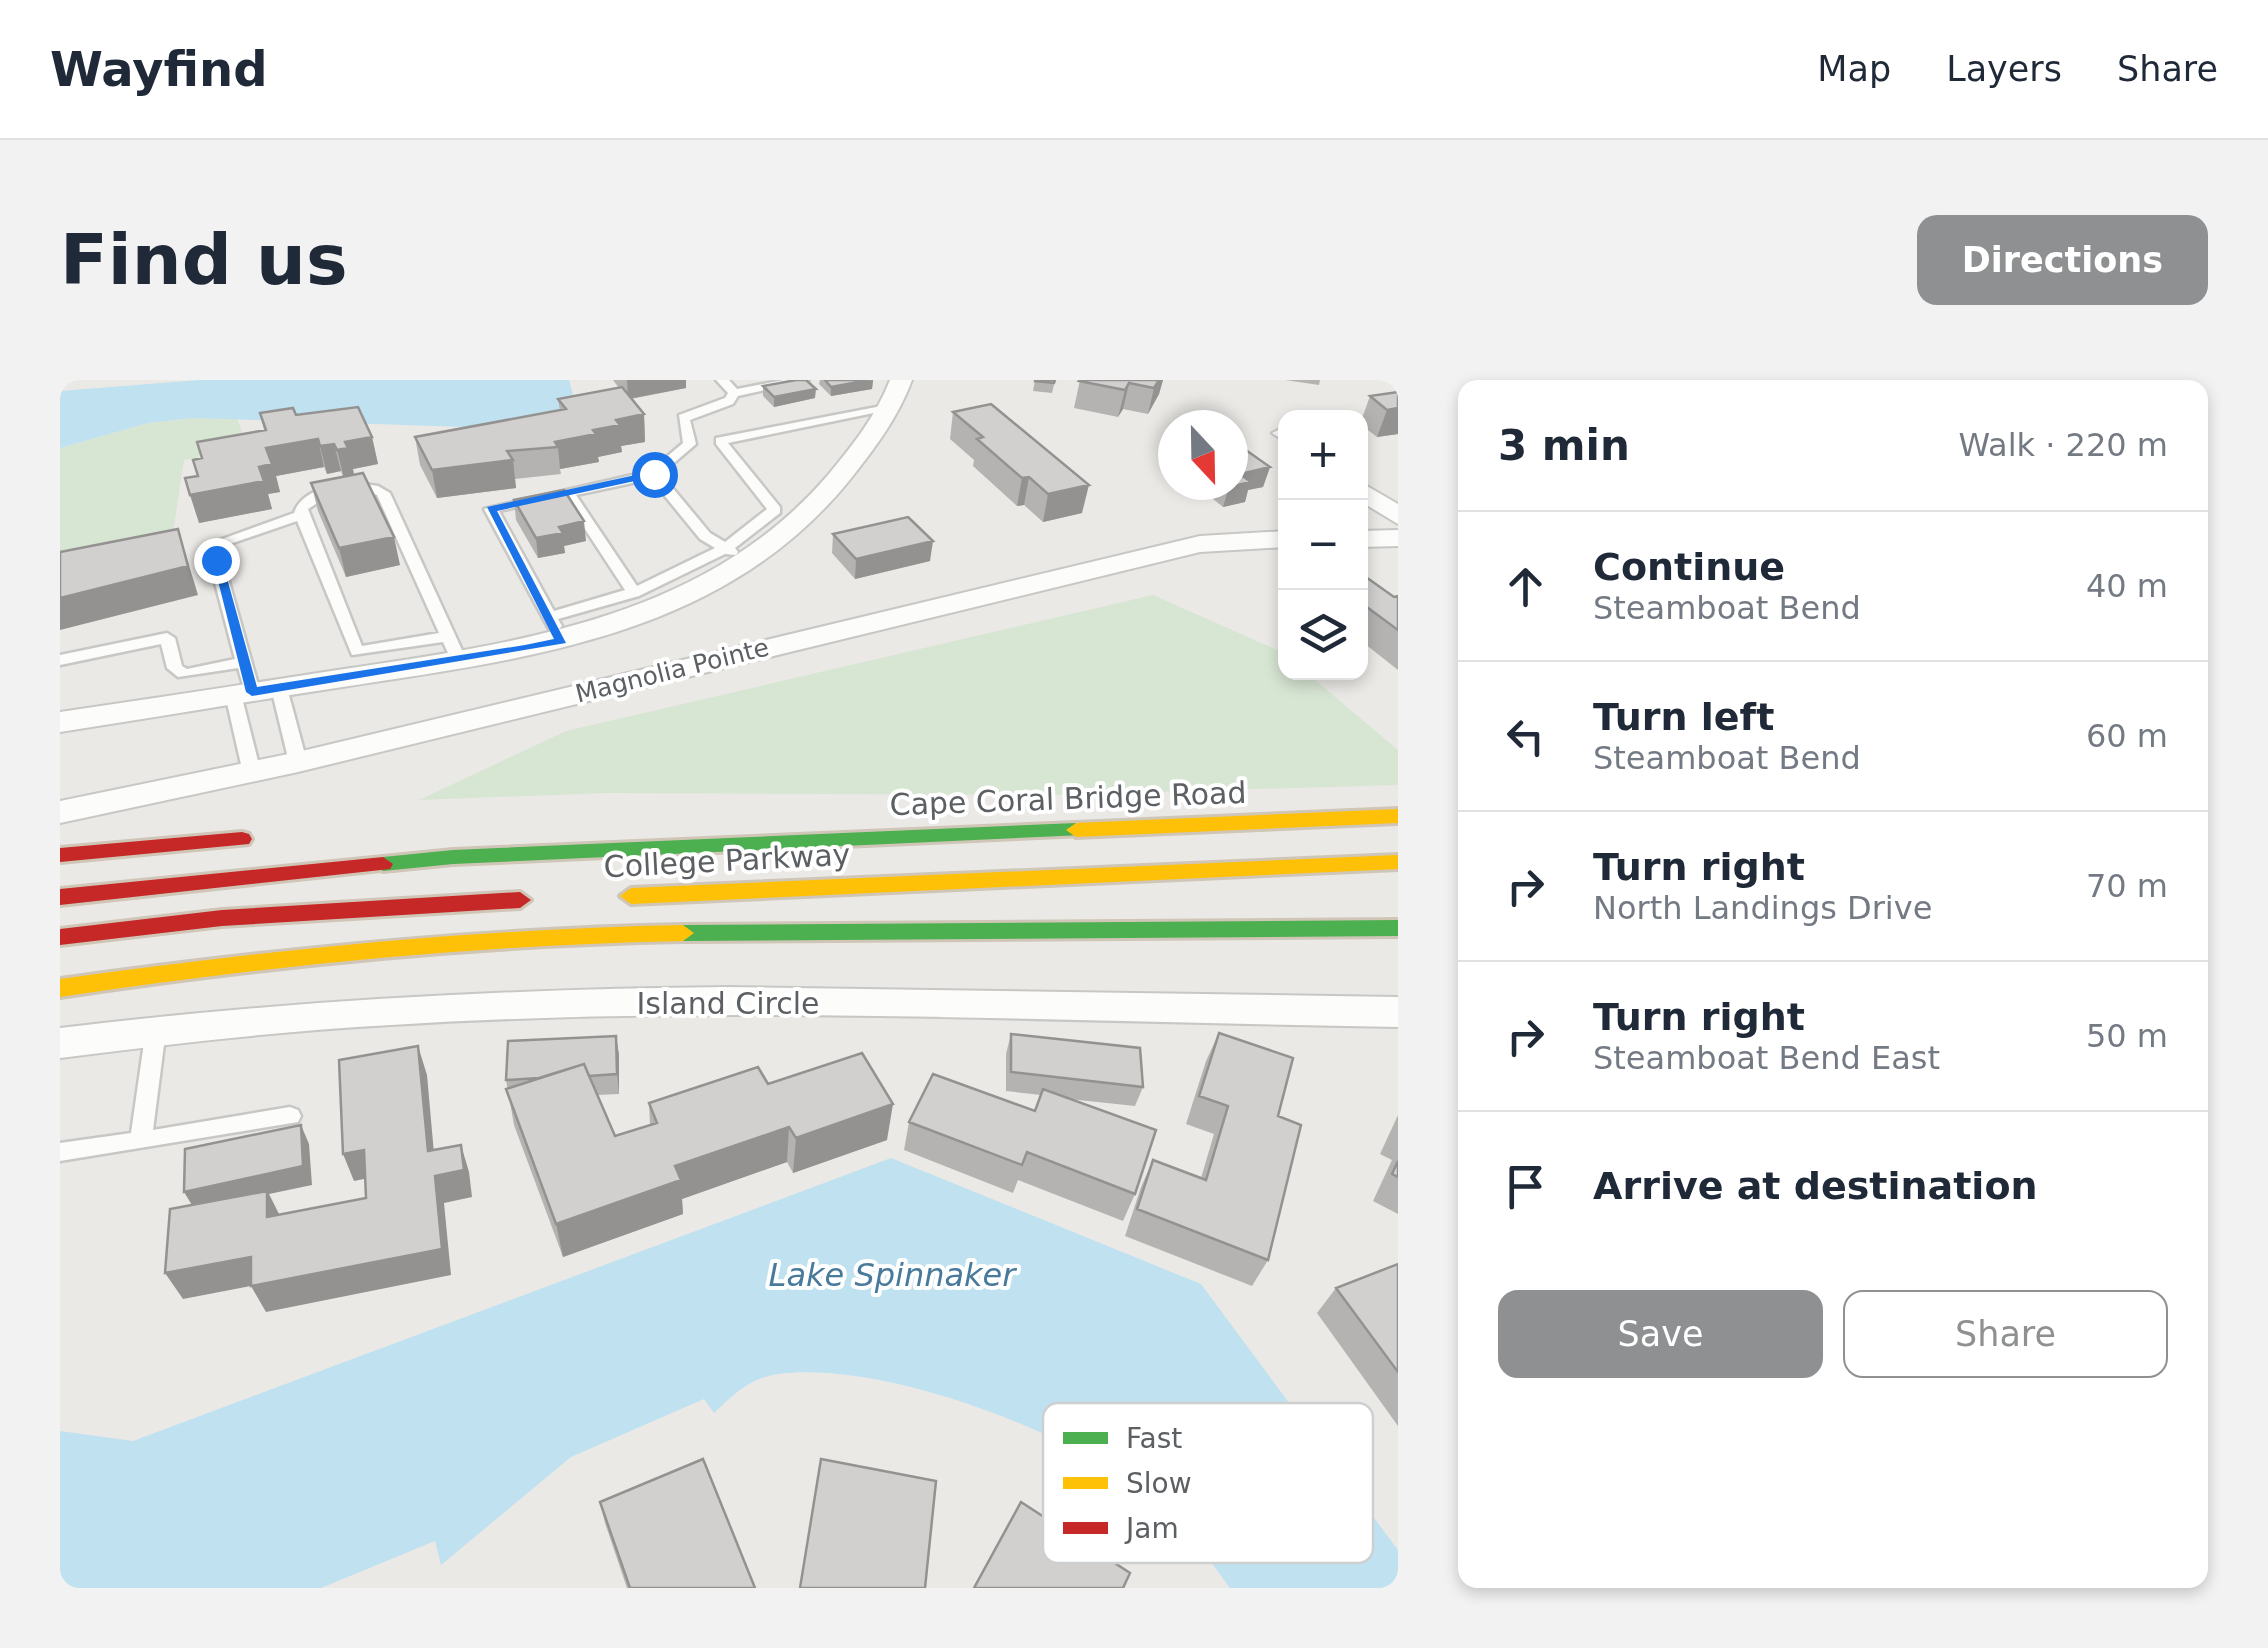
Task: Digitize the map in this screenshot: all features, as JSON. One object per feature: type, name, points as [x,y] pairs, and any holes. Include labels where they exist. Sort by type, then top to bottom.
[{"type":"main road","name":"Cape Coral Bridge Road","points":[[740,843],[1398,816]]},
{"type":"main road","points":[[480,832],[558,830],[740,843]]},
{"type":"main road","points":[[60,855],[265,837]]},
{"type":"main road","name":"College Parkway","points":[[60,897],[220,877],[453,857],[740,843]]},
{"type":"main road","name":"College Parkway","points":[[608,897],[1398,862]]},
{"type":"main road","points":[[820,887],[1319,889]]},
{"type":"main road","points":[[60,937],[222,918],[553,899]]},
{"type":"main road","points":[[60,988],[224,963],[542,934],[1398,928]]},
{"type":"street","points":[[60,722],[255,691],[663,608],[779,544],[829,496],[887,409],[901,380]]},
{"type":"street","points":[[1368,495],[1398,516]]},
{"type":"street","points":[[1368,540],[1398,538]]},
{"type":"street","name":"Magnolia Pointe","points":[[60,812],[298,762],[1122,561],[1230,539],[1278,539]]},
{"type":"street","name":"Island Circle","points":[[60,1043],[156,1030],[418,1010],[648,1004],[1398,1012]]},
{"type":"lane","points":[[722,380],[734,393]]},
{"type":"lane","points":[[690,444],[683,418],[717,406],[734,393],[804,380]]},
{"type":"lane","points":[[717,406],[746,425]]},
{"type":"lane","points":[[720,440],[775,510],[724,548],[555,629],[491,509],[654,474],[690,444],[720,440],[746,425],[887,409]]},
{"type":"lane","points":[[654,474],[704,536],[751,562]]},
{"type":"lane","points":[[354,486],[383,493],[453,648],[357,652],[301,516],[300,508],[308,499],[354,486]]},
{"type":"lane","points":[[568,492],[634,593]]},
{"type":"lane","points":[[298,762],[255,691],[216,560],[220,542],[301,516]]},
{"type":"lane","points":[[60,660],[166,638],[175,668],[184,674],[244,662]]},
{"type":"lane","points":[[252,772],[255,691]]},
{"type":"lane","points":[[141,1141],[156,1030]]},
{"type":"lane","points":[[60,1152],[290,1116]]},
{"type":"green space","points":[[237,419],[248,446],[184,460],[172,539],[60,559],[60,448],[148,423]]},
{"type":"green space","points":[[1153,595],[1278,650],[1278,680],[1315,680],[1398,750],[1398,785],[1049,795],[607,793],[419,800],[566,731]]},
{"type":"water","points":[[200,380],[569,380],[574,398],[550,414],[508,424],[465,427],[193,418],[148,423],[60,448],[60,391]]},
{"type":"water","name":"Lake Spinnaker","points":[[891,1158],[1201,1284],[1289,1403],[1043,1403],[1043,1434],[920,1389],[869,1378],[778,1374],[743,1388],[714,1413],[704,1399],[571,1457],[441,1565],[435,1541],[321,1588],[60,1588],[60,1431],[133,1441]]},
{"type":"water","name":"Lake Spinnaker","points":[[1373,1516],[1398,1550],[1398,1588],[1230,1588],[1211,1563],[1373,1563]]},
{"type":"building","points":[[806,380],[816,389],[774,397],[763,386]]},
{"type":"building","points":[[825,380],[869,380],[831,387]]},
{"type":"building","points":[[1080,380],[1159,380],[1154,388],[1129,383],[1125,390]]},
{"type":"building","points":[[622,387],[644,414],[616,420],[620,425],[593,430],[596,434],[555,442],[558,447],[507,451],[513,460],[432,470],[415,437],[566,409],[558,399]]},
{"type":"building","points":[[1398,392],[1398,408],[1387,410],[1370,396]]},
{"type":"building","points":[[991,404],[1089,485],[1048,494],[1029,477],[1022,478],[953,412]]},
{"type":"building","points":[[358,407],[372,437],[345,442],[348,448],[337,450],[334,444],[320,446],[318,439],[266,448],[272,464],[259,467],[264,481],[190,495],[185,478],[198,476],[193,460],[202,458],[197,442],[266,430],[260,413],[293,408],[296,415]]},
{"type":"building","points":[[1248,452],[1270,467],[1248,472]]},
{"type":"building","points":[[363,473],[394,537],[339,548],[311,483]]},
{"type":"building","points":[[564,490],[584,521],[559,527],[563,533],[536,538],[514,500]]},
{"type":"building","points":[[908,517],[933,541],[856,559],[833,534]]},
{"type":"building","points":[[178,529],[188,566],[60,598],[60,552]]},
{"type":"building","points":[[1368,579],[1398,596],[1398,630],[1368,608]]},
{"type":"building","points":[[1219,1033],[1293,1058],[1278,1116],[1301,1125],[1268,1260],[1137,1209],[1153,1160],[1206,1180],[1228,1106],[1199,1096]]},
{"type":"building","points":[[1011,1034],[1140,1048],[1143,1087],[1011,1072]]},
{"type":"building","points":[[616,1036],[617,1074],[589,1076],[584,1064],[539,1078],[506,1080],[508,1041]]},
{"type":"building","points":[[418,1046],[428,1151],[461,1145],[464,1170],[435,1176],[442,1249],[251,1286],[251,1257],[165,1273],[170,1209],[267,1191],[267,1217],[366,1198],[364,1150],[343,1154],[339,1060]]},
{"type":"building","points":[[862,1053],[893,1104],[796,1138],[789,1127],[675,1166],[681,1180],[556,1224],[506,1089],[584,1064],[615,1136],[657,1123],[649,1103],[758,1067],[768,1084]]},
{"type":"building","points":[[933,1074],[1035,1111],[1043,1089],[1156,1130],[1135,1194],[1027,1152],[1022,1165],[909,1122]]},
{"type":"building","points":[[301,1125],[303,1166],[184,1192],[185,1149]]},
{"type":"building","points":[[1398,1264],[1398,1372],[1336,1288]]},
{"type":"building","points":[[703,1459],[755,1588],[630,1588],[600,1502]]},
{"type":"building","points":[[821,1459],[936,1481],[925,1588],[800,1588]]},
{"type":"building","points":[[1021,1502],[1043,1516],[1043,1563],[1115,1563],[1130,1573],[1123,1588],[974,1588]]},
{"type":"traffic: fast","points":[[383,864],[453,857],[1076,830]]},
{"type":"traffic: fast","points":[[683,933],[1398,928]]},
{"type":"traffic: slow","points":[[1076,830],[1398,816]]},
{"type":"traffic: slow","points":[[631,896],[1398,862]]},
{"type":"traffic: slow","points":[[60,988],[371,949],[683,933]]},
{"type":"traffic: jam","points":[[60,855],[242,839]]},
{"type":"traffic: jam","points":[[60,897],[383,864]]},
{"type":"traffic: jam","points":[[60,937],[222,918],[520,900]]},
{"type":"route","points":[[216,560],[252,692],[525,649],[562,641],[491,509],[654,474]]}]
